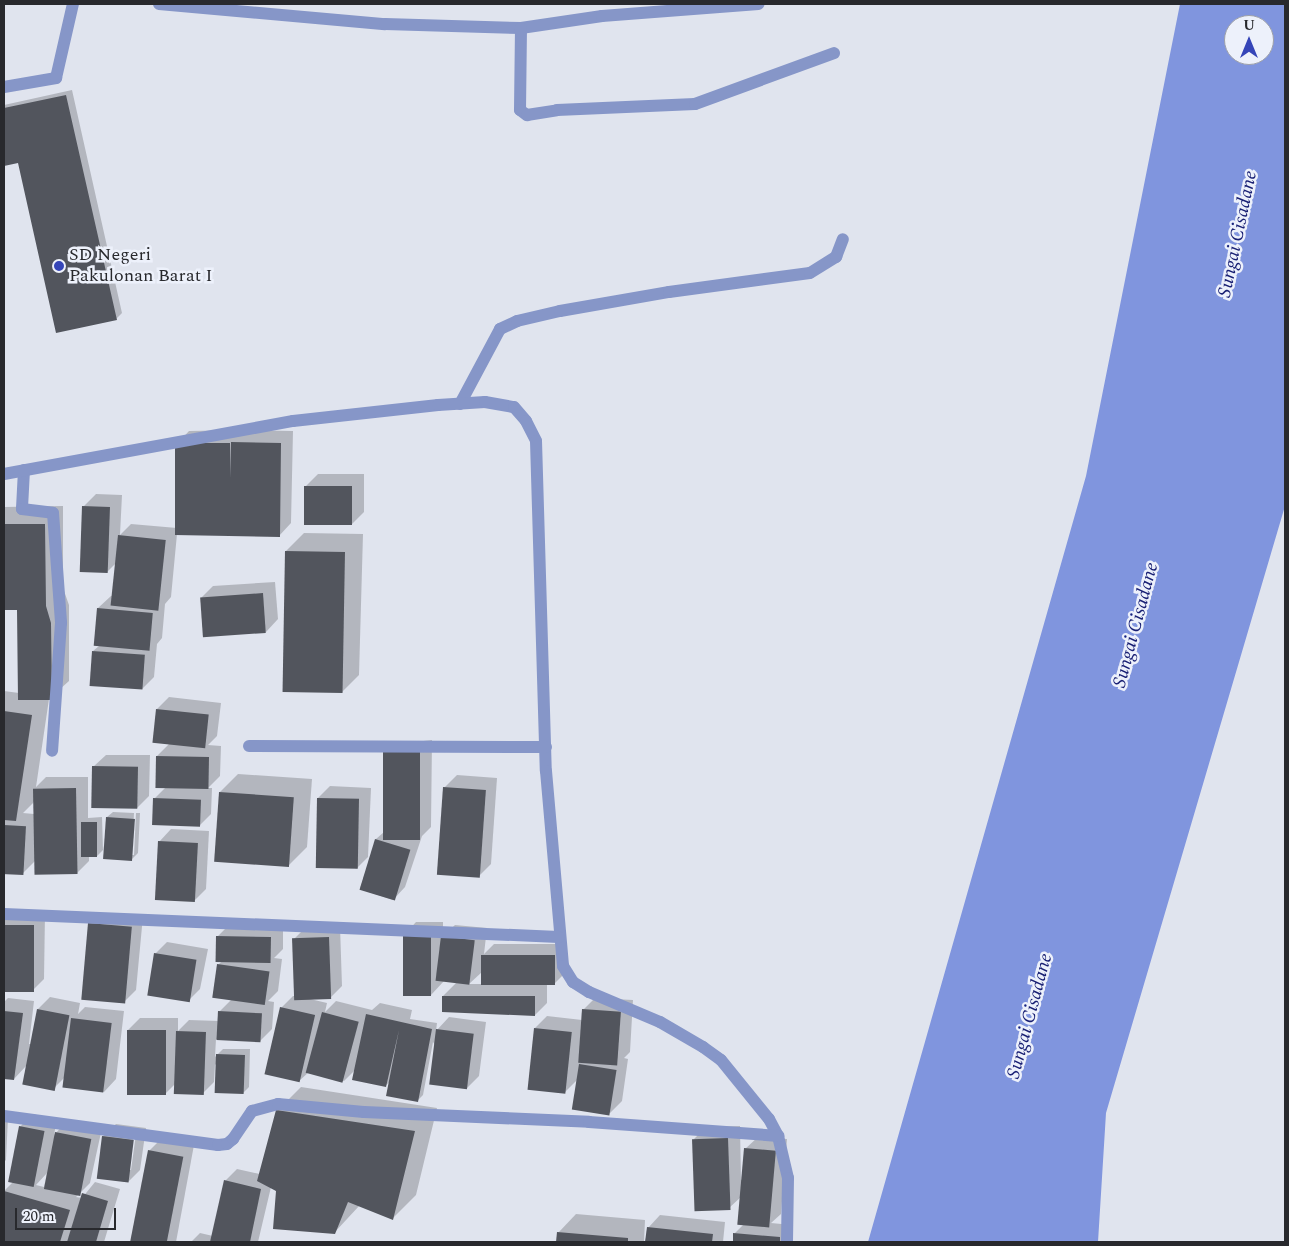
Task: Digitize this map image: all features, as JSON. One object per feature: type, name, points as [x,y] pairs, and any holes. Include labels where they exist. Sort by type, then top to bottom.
[{"type":"street","points":[[4,87],[56,78],[72,4]]},
{"type":"street","points":[[159,4],[385,24],[521,28],[602,16],[760,4]]},
{"type":"street","points":[[521,28],[520,110],[527,115],[557,110],[695,104],[834,53]]},
{"type":"street","points":[[460,404],[500,329],[517,321],[660,293],[810,272],[836,257],[843,239]]},
{"type":"street","points":[[4,474],[293,421],[485,402],[514,407],[526,421],[536,441],[546,747],[559,938],[563,966],[573,982],[589,992],[660,1022],[703,1047],[720,1060],[769,1119],[778,1136],[789,1190],[787,1242]]},
{"type":"street","points":[[24,470],[22,509],[53,513],[61,623],[52,751]]},
{"type":"street","points":[[249,746],[546,747]]},
{"type":"street","points":[[4,914],[559,938]]},
{"type":"street","points":[[4,1116],[218,1144],[227,1144],[233,1140],[252,1111],[278,1104],[364,1112],[589,1122],[778,1136]]},
{"type":"water","name":"Sungai Cisadane","points":[[1180,4],[1285,4],[1285,506],[1106,1113],[1098,1242],[868,1242],[1086,476]]},
{"type":"building","points":[[66,95],[117,320],[56,333],[18,163],[4,166],[4,108]]},
{"type":"building","points":[[231,442],[281,443],[280,537],[175,535],[175,443],[230,443],[231,478]]},
{"type":"building","points":[[304,486],[352,486],[352,525],[304,525]]},
{"type":"building","points":[[82,506],[110,507],[108,573],[80,572]]},
{"type":"building","points":[[4,524],[45,524],[46,606],[51,623],[52,700],[18,700],[17,610],[4,610]]},
{"type":"building","points":[[118,535],[166,540],[158,611],[111,606]]},
{"type":"building","points":[[285,551],[345,552],[343,693],[283,692]]},
{"type":"building","points":[[263,593],[266,633],[203,637],[200,597]]},
{"type":"building","points":[[97,608],[153,613],[149,651],[94,646]]},
{"type":"building","points":[[92,651],[145,655],[142,690],[90,686]]},
{"type":"building","points":[[156,709],[209,715],[205,748],[152,743]]},
{"type":"building","points":[[4,711],[32,715],[16,821],[4,820]]},
{"type":"building","points":[[383,752],[420,752],[420,840],[383,840]]},
{"type":"building","points":[[156,756],[209,757],[208,789],[155,788]]},
{"type":"building","points":[[92,766],[138,767],[137,809],[91,808]]},
{"type":"building","points":[[443,787],[486,790],[480,878],[437,875]]},
{"type":"building","points":[[76,788],[78,874],[35,875],[33,789]]},
{"type":"building","points":[[219,792],[294,797],[289,867],[214,862]]},
{"type":"building","points":[[153,798],[201,800],[200,827],[152,825]]},
{"type":"building","points":[[317,798],[359,799],[358,869],[316,868]]},
{"type":"building","points":[[106,817],[135,819],[132,861],[103,859]]},
{"type":"building","points":[[81,822],[97,822],[97,857],[81,857]]},
{"type":"building","points":[[4,825],[26,826],[23,875],[4,874]]},
{"type":"building","points":[[375,839],[410,850],[395,901],[360,890]]},
{"type":"building","points":[[158,841],[198,843],[195,902],[155,900]]},
{"type":"building","points":[[88,923],[132,927],[125,1004],[81,1000]]},
{"type":"building","points":[[4,925],[34,925],[34,992],[4,992]]},
{"type":"building","points":[[403,934],[431,934],[431,996],[403,996]]},
{"type":"building","points":[[216,936],[271,937],[271,963],[216,962]]},
{"type":"building","points":[[441,936],[475,940],[469,985],[436,981]]},
{"type":"building","points":[[329,937],[331,999],[294,1000],[292,938]]},
{"type":"building","points":[[154,953],[196,960],[190,1002],[147,995]]},
{"type":"building","points":[[481,955],[555,955],[555,985],[481,985]]},
{"type":"building","points":[[217,964],[269,971],[265,1005],[212,998]]},
{"type":"building","points":[[442,996],[535,996],[535,1016],[442,1012]]},
{"type":"building","points":[[280,1007],[315,1015],[300,1082],[264,1074]]},
{"type":"building","points":[[37,1009],[69,1015],[55,1091],[22,1085]]},
{"type":"building","points":[[582,1009],[621,1012],[617,1066],[578,1063]]},
{"type":"building","points":[[4,1011],[23,1013],[14,1080],[4,1079]]},
{"type":"building","points":[[218,1011],[262,1013],[260,1042],[216,1040]]},
{"type":"building","points":[[322,1012],[359,1022],[342,1083],[306,1073]]},
{"type":"building","points":[[366,1014],[432,1029],[418,1102],[386,1096],[399,1030],[386,1087],[352,1080]]},
{"type":"building","points":[[71,1018],[112,1023],[103,1092],[62,1087]]},
{"type":"building","points":[[534,1028],[572,1032],[565,1094],[528,1090]]},
{"type":"building","points":[[436,1029],[474,1034],[467,1089],[429,1085]]},
{"type":"building","points":[[127,1030],[166,1030],[166,1095],[127,1095]]},
{"type":"building","points":[[176,1031],[206,1032],[204,1095],[174,1094]]},
{"type":"building","points":[[216,1054],[245,1055],[244,1094],[215,1093]]},
{"type":"building","points":[[579,1064],[617,1070],[609,1115],[572,1109]]},
{"type":"building","points":[[276,1110],[415,1131],[393,1220],[348,1202],[335,1234],[273,1229],[276,1191],[257,1181]]},
{"type":"building","points":[[19,1126],[45,1131],[34,1187],[8,1182]]},
{"type":"building","points":[[55,1132],[91,1139],[80,1196],[44,1189]]},
{"type":"building","points":[[102,1136],[134,1140],[129,1183],[97,1179]]},
{"type":"building","points":[[728,1138],[731,1210],[695,1211],[692,1139]]},
{"type":"building","points":[[744,1148],[776,1151],[769,1227],[737,1225]]},
{"type":"building","points":[[148,1150],[183,1157],[167,1242],[130,1241]]},
{"type":"building","points":[[224,1180],[261,1189],[250,1242],[210,1242]]},
{"type":"building","points":[[4,1191],[70,1210],[60,1242],[4,1242]]},
{"type":"building","points":[[82,1193],[108,1201],[96,1242],[67,1242]]},
{"type":"building","points":[[647,1227],[713,1234],[712,1242],[645,1242]]},
{"type":"building","points":[[557,1232],[628,1238],[628,1242],[556,1242]]},
{"type":"building","points":[[733,1233],[780,1237],[780,1242],[733,1242]]},
{"type":"place","name":"SD Negeri Pakulonan Barat I","points":[[59,266]]}]
